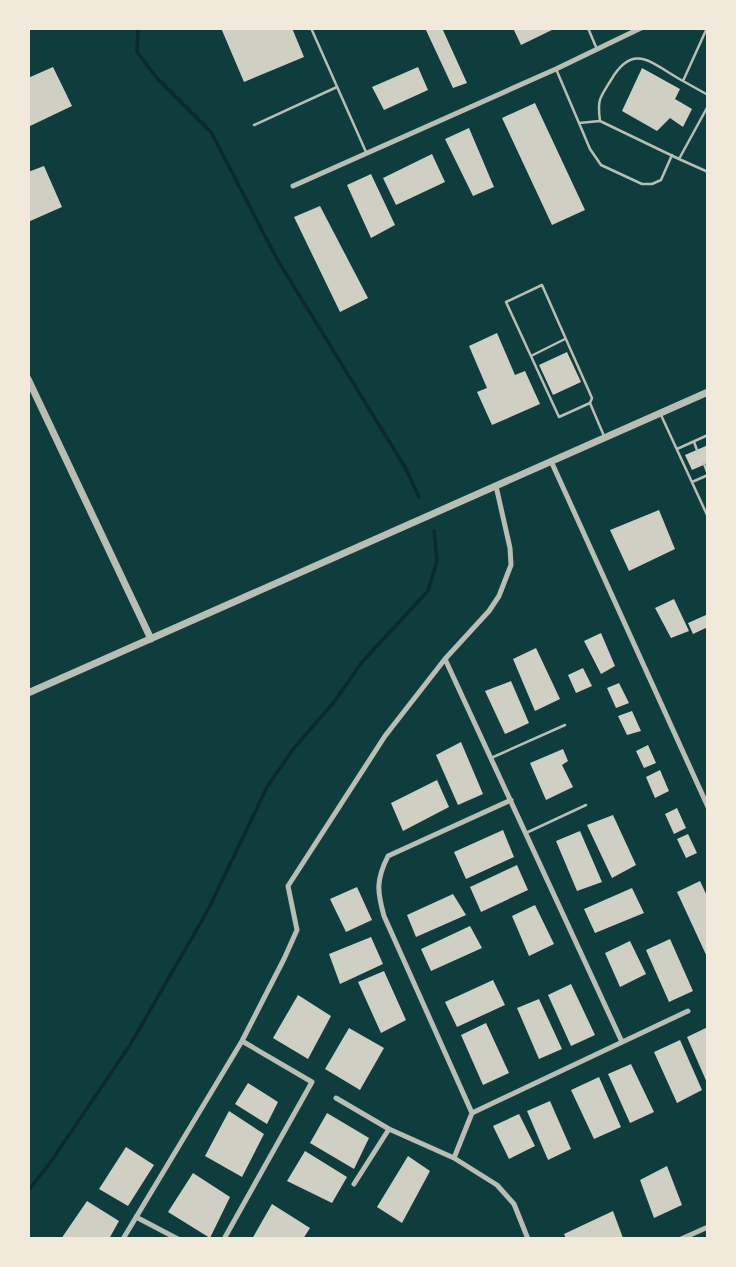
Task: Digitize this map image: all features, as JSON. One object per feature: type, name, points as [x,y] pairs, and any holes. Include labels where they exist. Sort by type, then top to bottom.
[{"type":"street","points":[[293,186],[556,69],[641,28]]},
{"type":"street","points":[[28,379],[150,639]]},
{"type":"street","points":[[28,693],[708,392]]},
{"type":"street","points":[[551,461],[708,807]]},
{"type":"street","points":[[122,1239],[242,1041],[297,930],[288,886],[385,736],[499,596],[509,573],[510,548],[496,486]]},
{"type":"street","points":[[445,659],[622,1042]]},
{"type":"street","points":[[472,1113],[384,916],[377,892],[380,871],[388,856],[511,800]]},
{"type":"street","points":[[454,1158],[472,1113],[688,1011]]},
{"type":"street","points":[[224,1239],[312,1082],[242,1041]]},
{"type":"street","points":[[335,1098],[389,1129],[454,1158],[497,1185],[514,1204],[528,1239]]},
{"type":"street","points":[[354,1184],[389,1129]]},
{"type":"street","points":[[136,1217],[178,1239]]},
{"type":"street","points":[[681,1239],[708,1227]]},
{"type":"lane","points":[[311,28],[366,152]]},
{"type":"lane","points":[[588,28],[597,49]]},
{"type":"lane","points":[[683,81],[708,28]]},
{"type":"lane","points":[[600,121],[598,103],[621,64],[631,58],[643,59],[708,95]]},
{"type":"lane","points":[[556,69],[590,149],[601,165],[642,184],[652,184],[661,180],[672,155]]},
{"type":"lane","points":[[254,125],[337,87]]},
{"type":"lane","points":[[679,159],[708,106]]},
{"type":"lane","points":[[579,124],[600,121],[708,172]]},
{"type":"lane","points":[[590,403],[559,417],[506,302],[542,285],[592,398],[590,403],[604,436]]},
{"type":"lane","points":[[531,356],[565,340]]},
{"type":"lane","points":[[659,412],[708,517]]},
{"type":"lane","points":[[677,449],[707,436],[708,443]]},
{"type":"lane","points":[[694,442],[697,450]]},
{"type":"lane","points":[[692,482],[708,475],[704,464]]},
{"type":"lane","points":[[491,758],[565,725]]},
{"type":"lane","points":[[526,833],[586,805]]},
{"type":"building","points":[[221,28],[292,28],[304,57],[244,82]]},
{"type":"building","points":[[425,28],[442,28],[467,83],[453,88]]},
{"type":"building","points":[[513,28],[556,28],[521,45]]},
{"type":"building","points":[[53,67],[72,106],[28,127],[28,78]]},
{"type":"building","points":[[418,67],[428,90],[384,110],[372,87]]},
{"type":"building","points":[[642,68],[680,89],[675,99],[692,109],[683,127],[670,118],[657,131],[622,111]]},
{"type":"building","points":[[535,103],[585,210],[552,225],[502,118]]},
{"type":"building","points":[[469,128],[494,187],[473,196],[445,139]]},
{"type":"building","points":[[432,154],[445,182],[396,205],[383,178]]},
{"type":"building","points":[[44,166],[62,207],[28,222],[28,172]]},
{"type":"building","points":[[371,174],[395,225],[371,238],[347,185]]},
{"type":"building","points":[[320,206],[368,298],[340,312],[294,217]]},
{"type":"building","points":[[497,333],[515,375],[525,371],[540,404],[492,425],[477,392],[487,388],[469,346]]},
{"type":"building","points":[[567,352],[581,382],[553,395],[539,365]]},
{"type":"building","points":[[708,445],[708,463],[692,470],[685,455]]},
{"type":"building","points":[[659,510],[675,549],[629,571],[610,530]]},
{"type":"building","points":[[674,599],[689,631],[671,638],[655,608]]},
{"type":"building","points":[[706,615],[708,627],[693,634],[688,623]]},
{"type":"building","points":[[601,633],[615,666],[601,674],[584,641]]},
{"type":"building","points":[[536,648],[560,699],[535,711],[513,659]]},
{"type":"building","points":[[583,668],[592,686],[576,693],[568,675]]},
{"type":"building","points":[[511,681],[529,723],[505,734],[485,691]]},
{"type":"building","points":[[619,683],[629,703],[616,708],[607,688]]},
{"type":"building","points":[[632,711],[641,731],[627,735],[618,716]]},
{"type":"building","points":[[461,742],[483,794],[458,805],[436,755]]},
{"type":"building","points":[[648,745],[656,763],[644,768],[636,751]]},
{"type":"building","points":[[563,749],[568,761],[562,765],[573,787],[546,800],[530,763]]},
{"type":"building","points":[[660,770],[669,791],[655,798],[646,777]]},
{"type":"building","points":[[437,780],[449,807],[403,831],[391,803]]},
{"type":"building","points":[[677,808],[686,828],[674,834],[665,814]]},
{"type":"building","points":[[613,815],[636,865],[612,878],[587,825]]},
{"type":"building","points":[[503,830],[514,857],[466,879],[454,852]]},
{"type":"building","points":[[580,831],[602,882],[577,891],[556,841]]},
{"type":"building","points":[[688,834],[697,853],[686,858],[677,839]]},
{"type":"building","points":[[517,865],[528,890],[481,912],[470,887]]},
{"type":"building","points":[[700,881],[708,898],[708,959],[677,892]]},
{"type":"building","points":[[357,887],[372,920],[346,932],[330,899]]},
{"type":"building","points":[[632,888],[644,913],[595,933],[584,909]]},
{"type":"building","points":[[453,894],[466,915],[416,937],[407,915]]},
{"type":"building","points":[[535,905],[554,944],[529,956],[512,916]]},
{"type":"building","points":[[470,926],[482,948],[431,971],[421,949]]},
{"type":"building","points":[[371,937],[383,964],[340,984],[329,954]]},
{"type":"building","points":[[670,939],[693,991],[669,1002],[646,950]]},
{"type":"building","points":[[630,941],[646,974],[620,987],[605,953]]},
{"type":"building","points":[[384,971],[406,1020],[381,1033],[358,982]]},
{"type":"building","points":[[493,980],[505,1005],[457,1027],[445,1002]]},
{"type":"building","points":[[571,984],[595,1035],[571,1046],[548,995]]},
{"type":"building","points":[[298,995],[331,1016],[308,1059],[273,1038]]},
{"type":"building","points":[[539,999],[562,1049],[539,1059],[517,1008]]},
{"type":"building","points":[[486,1023],[509,1073],[483,1085],[461,1035]]},
{"type":"building","points":[[708,1027],[708,1085],[687,1037]]},
{"type":"building","points":[[349,1028],[384,1048],[360,1090],[325,1069]]},
{"type":"building","points":[[680,1040],[702,1090],[677,1103],[654,1052]]},
{"type":"building","points":[[631,1064],[654,1112],[630,1123],[608,1074]]},
{"type":"building","points":[[599,1077],[621,1127],[594,1139],[571,1090]]},
{"type":"building","points":[[248,1083],[278,1102],[267,1124],[235,1104]]},
{"type":"building","points":[[550,1101],[571,1149],[548,1160],[527,1111]]},
{"type":"building","points":[[229,1111],[264,1134],[242,1177],[205,1156]]},
{"type":"building","points":[[327,1113],[369,1138],[354,1169],[310,1143]]},
{"type":"building","points":[[519,1114],[535,1146],[509,1159],[493,1126]]},
{"type":"building","points":[[126,1147],[154,1165],[128,1206],[99,1189]]},
{"type":"building","points":[[305,1151],[347,1177],[332,1203],[287,1181]]},
{"type":"building","points":[[408,1156],[430,1171],[402,1223],[377,1207]]},
{"type":"building","points":[[667,1166],[682,1205],[654,1218],[640,1180]]},
{"type":"building","points":[[193,1173],[230,1197],[210,1238],[168,1212]]},
{"type":"building","points":[[87,1201],[119,1221],[109,1239],[61,1239]]},
{"type":"building","points":[[272,1204],[310,1228],[303,1239],[252,1239]]},
{"type":"building","points":[[613,1211],[623,1238],[566,1239],[564,1234]]},
{"type":"waterway","points":[[138,28],[137,52],[157,78],[211,132],[277,259],[406,469],[419,497]]},
{"type":"waterway","points":[[28,1191],[130,1045],[208,910],[267,787],[294,748],[334,702],[362,662],[428,591],[437,561],[434,531]]}]
